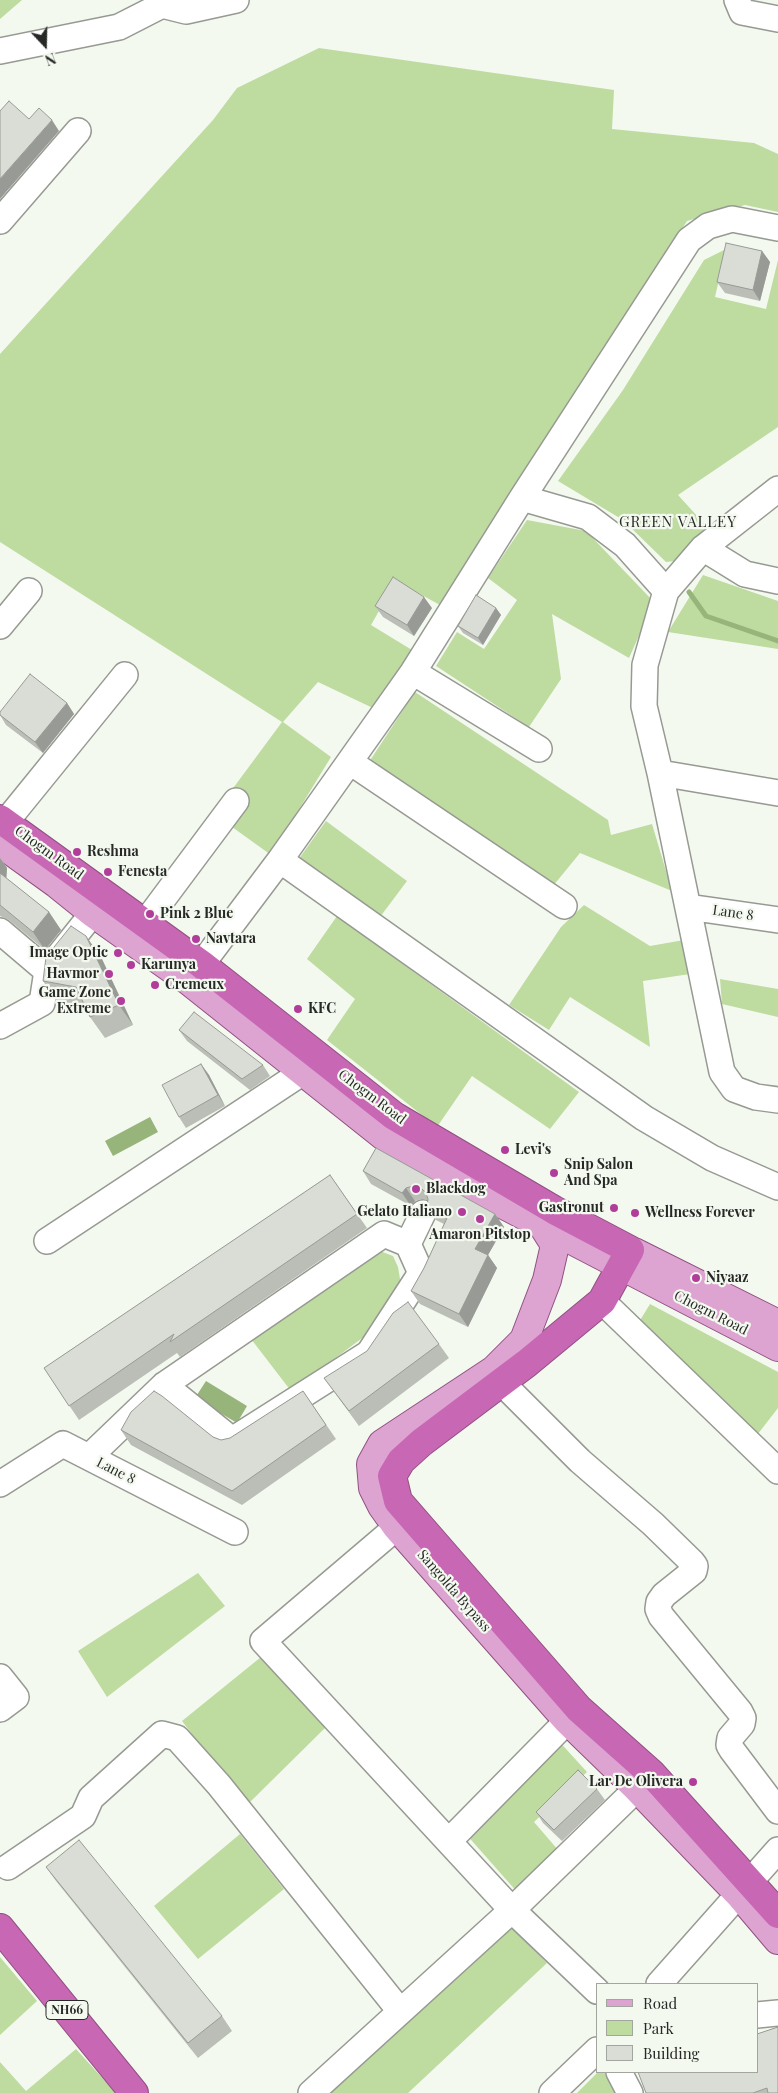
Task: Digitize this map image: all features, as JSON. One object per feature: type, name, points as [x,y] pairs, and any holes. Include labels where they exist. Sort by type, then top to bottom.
[{"type":"highway","name":"Chogm Road","points":[[1,828],[145,923],[195,973],[394,1116],[554,1210],[626,1259]]},
{"type":"highway","name":"Sangolda Bypass","points":[[626,1259],[602,1301],[502,1382],[422,1442],[401,1461],[392,1476],[404,1521],[573,1715],[645,1781],[744,1888],[778,1914]]},
{"type":"highway","name":"NH66","points":[[0,1928],[134,2093]]},
{"type":"main road","name":"Chogm Road","points":[[1,828],[57,884],[93,913],[195,973],[303,1072],[442,1180],[543,1226],[778,1324]]},
{"type":"main road","name":"Sangolda Bypass","points":[[404,1521],[382,1506],[373,1488],[372,1464],[382,1444],[494,1370],[524,1340],[547,1280],[555,1245],[543,1226]]},
{"type":"main road","name":"Chogm Road","points":[[626,1259],[778,1347]]},
{"type":"main road","name":"Sangolda Bypass","points":[[744,1888],[778,1940]]},
{"type":"street","points":[[0,51],[119,27],[164,2],[186,11],[236,0]]},
{"type":"street","points":[[737,0],[742,12],[778,19]]},
{"type":"street","points":[[0,220],[78,131]]},
{"type":"street","points":[[195,973],[280,860],[413,672],[522,498],[690,240],[708,226],[732,218],[778,228]]},
{"type":"street","points":[[778,490],[703,548],[666,590],[644,666],[644,706],[660,773],[722,1072],[734,1089],[756,1097],[778,1100]]},
{"type":"street","points":[[522,498],[588,517],[625,545],[666,590]]},
{"type":"street","points":[[703,548],[745,574],[778,581]]},
{"type":"street","points":[[0,626],[29,591]]},
{"type":"street","points":[[413,672],[539,749]]},
{"type":"street","points":[[1,828],[125,675]]},
{"type":"street","points":[[350,762],[564,906]]},
{"type":"street","points":[[660,773],[778,792]]},
{"type":"street","points":[[145,923],[236,801]]},
{"type":"street","points":[[280,860],[644,1118],[712,1158],[778,1187]]},
{"type":"street","name":"Lane 8","points":[[688,907],[778,920]]},
{"type":"street","points":[[0,1026],[42,1003],[47,972],[93,913]]},
{"type":"street","points":[[0,931],[47,972]]},
{"type":"street","points":[[47,1242],[303,1072]]},
{"type":"street","points":[[408,1244],[423,1213]]},
{"type":"street","points":[[89,1457],[164,1385],[384,1234],[408,1244],[421,1273],[369,1353],[232,1440],[164,1385]]},
{"type":"street","points":[[602,1301],[778,1471]]},
{"type":"street","points":[[502,1382],[580,1461],[653,1524],[695,1566],[694,1571],[664,1595],[659,1602],[658,1609],[661,1616],[740,1712],[743,1718],[742,1724],[730,1738],[732,1750],[778,1811]]},
{"type":"street","name":"Lane 8","points":[[0,1484],[63,1444],[235,1532]]},
{"type":"street","points":[[404,1521],[263,1641],[512,1910],[596,1990]]},
{"type":"street","points":[[0,1678],[16,1698],[0,1709]]},
{"type":"street","points":[[449,1841],[573,1715]]},
{"type":"street","points":[[8,1867],[83,1816],[91,1798],[162,1734],[177,1738],[219,1785],[400,2011]]},
{"type":"street","points":[[311,2093],[512,1910],[645,1781]]},
{"type":"street","points":[[660,1983],[778,1850]]},
{"type":"street","points":[[758,2015],[778,2013]]},
{"type":"street","points":[[552,2093],[596,2051]]},
{"type":"street","points":[[620,2073],[630,2093]]},
{"type":"green space","points":[[0,0],[22,0],[0,19]]},
{"type":"green space","points":[[319,48],[614,90],[612,129],[754,143],[778,154],[778,212],[745,205],[687,221],[440,605],[396,581],[371,625],[412,650],[375,709],[318,682],[283,722],[331,757],[271,855],[214,814],[282,722],[0,542],[0,354],[213,120],[237,88]]},
{"type":"green space","points":[[726,249],[715,297],[766,309],[778,260],[778,427],[678,495],[709,529],[676,561],[666,562],[623,520],[558,481],[623,390],[704,260]]},
{"type":"green space","points":[[527,520],[586,531],[654,602],[629,658],[552,614],[561,679],[529,727],[436,666],[457,632],[484,649],[517,600],[488,578]]},
{"type":"green space","points":[[703,575],[778,601],[778,649],[668,632]]},
{"type":"green space","points":[[415,692],[608,820],[611,835],[652,824],[672,891],[580,853],[553,886],[369,762]]},
{"type":"green space","points":[[326,821],[407,881],[380,917],[298,860]]},
{"type":"green space","points":[[584,905],[650,946],[684,940],[690,974],[643,981],[650,1047],[570,997],[549,1030],[509,1005],[561,927]]},
{"type":"green space","points":[[337,916],[579,1092],[550,1129],[472,1076],[437,1127],[327,1040],[355,999],[307,959]]},
{"type":"green space","points":[[720,979],[778,989],[778,1017],[722,1004]]},
{"type":"green space","points":[[377,1250],[393,1256],[398,1267],[401,1285],[369,1333],[291,1391],[248,1335]]},
{"type":"green space","points":[[650,1304],[778,1372],[778,1408],[754,1439],[639,1322]]},
{"type":"green space","points":[[198,1573],[225,1606],[107,1697],[78,1651]]},
{"type":"green space","points":[[261,1657],[326,1727],[246,1806],[182,1721]]},
{"type":"green space","points":[[556,1738],[587,1772],[534,1822],[559,1851],[518,1893],[465,1833]]},
{"type":"green space","points":[[240,1834],[284,1889],[198,1959],[154,1906]]},
{"type":"green space","points":[[511,1926],[547,1963],[408,2093],[329,2093]]},
{"type":"green space","points":[[0,1957],[37,2001],[0,2035]]},
{"type":"green space","points":[[76,2049],[116,2093],[0,2093],[0,2062],[26,2091]]},
{"type":"green space","points":[[597,2073],[605,2073],[616,2093],[577,2093]]},
{"type":"shaded area","points":[[150,1117],[158,1132],[113,1156],[105,1141]]},
{"type":"shaded area","points":[[206,1381],[247,1406],[237,1423],[195,1398]]},
{"type":"building","points":[[9,101],[29,119],[39,108],[52,120],[0,179],[0,111]]},
{"type":"building","points":[[726,243],[762,251],[753,290],[717,282]]},
{"type":"building","points":[[393,577],[424,597],[407,625],[375,606]]},
{"type":"building","points":[[476,595],[496,608],[478,638],[458,626]]},
{"type":"building","points":[[30,674],[67,703],[35,742],[0,715],[0,712]]},
{"type":"building","points":[[0,873],[49,912],[33,932],[0,905]]},
{"type":"building","points":[[71,926],[86,936],[119,1005],[90,1017],[76,987],[43,981],[46,957]]},
{"type":"building","points":[[194,1012],[263,1065],[242,1079],[179,1030]]},
{"type":"building","points":[[201,1064],[218,1095],[179,1117],[162,1085]]},
{"type":"building","points":[[376,1148],[495,1214],[475,1249],[488,1255],[459,1314],[411,1291],[447,1218],[427,1207],[428,1199],[426,1193],[421,1188],[413,1186],[406,1188],[402,1193],[363,1171]]},
{"type":"building","points":[[330,1175],[357,1214],[170,1342],[174,1334],[69,1406],[44,1368]]},
{"type":"building","points":[[408,1302],[439,1344],[349,1411],[324,1378],[367,1351],[393,1313]]},
{"type":"building","points":[[154,1391],[213,1437],[221,1440],[230,1438],[303,1391],[326,1425],[232,1491],[121,1430],[131,1412]]},
{"type":"building","points":[[578,1770],[597,1789],[554,1830],[536,1812]]},
{"type":"building","points":[[79,1840],[222,2016],[188,2043],[46,1867]]},
{"type":"building","points":[[778,2027],[778,2093],[768,2093],[767,2088],[753,2093],[646,2093],[638,2073],[758,2073],[758,2034]]},
{"type":"waterway","points":[[689,592],[706,616],[778,641]]},
{"type":"place","name":"Reshma","points":[[77,852]]},
{"type":"place","name":"Fenesta","points":[[108,872]]},
{"type":"place","name":"Pink 2 Blue","points":[[150,914]]},
{"type":"place","name":"Navtara","points":[[196,939]]},
{"type":"place","name":"Image Optic","points":[[118,953]]},
{"type":"place","name":"Karunya","points":[[131,965]]},
{"type":"place","name":"Havmor","points":[[109,974]]},
{"type":"place","name":"Cremeux","points":[[155,985]]},
{"type":"place","name":"Game Zone Extreme","points":[[121,1001]]},
{"type":"place","name":"KFC","points":[[298,1009]]},
{"type":"place","name":"Levi's","points":[[505,1150]]},
{"type":"place","name":"Snip Salon And Spa","points":[[554,1173]]},
{"type":"place","name":"Blackdog","points":[[416,1189]]},
{"type":"place","name":"Gastronut","points":[[614,1208]]},
{"type":"place","name":"Gelato Italiano","points":[[462,1212]]},
{"type":"place","name":"Wellness Forever","points":[[635,1213]]},
{"type":"place","name":"Amaron Pitstop","points":[[480,1219]]},
{"type":"place","name":"Niyaaz","points":[[696,1278]]},
{"type":"place","name":"Lar De Olivera","points":[[693,1782]]},
{"type":"district","name":"GREEN VALLEY","points":[[678,522]]}]
